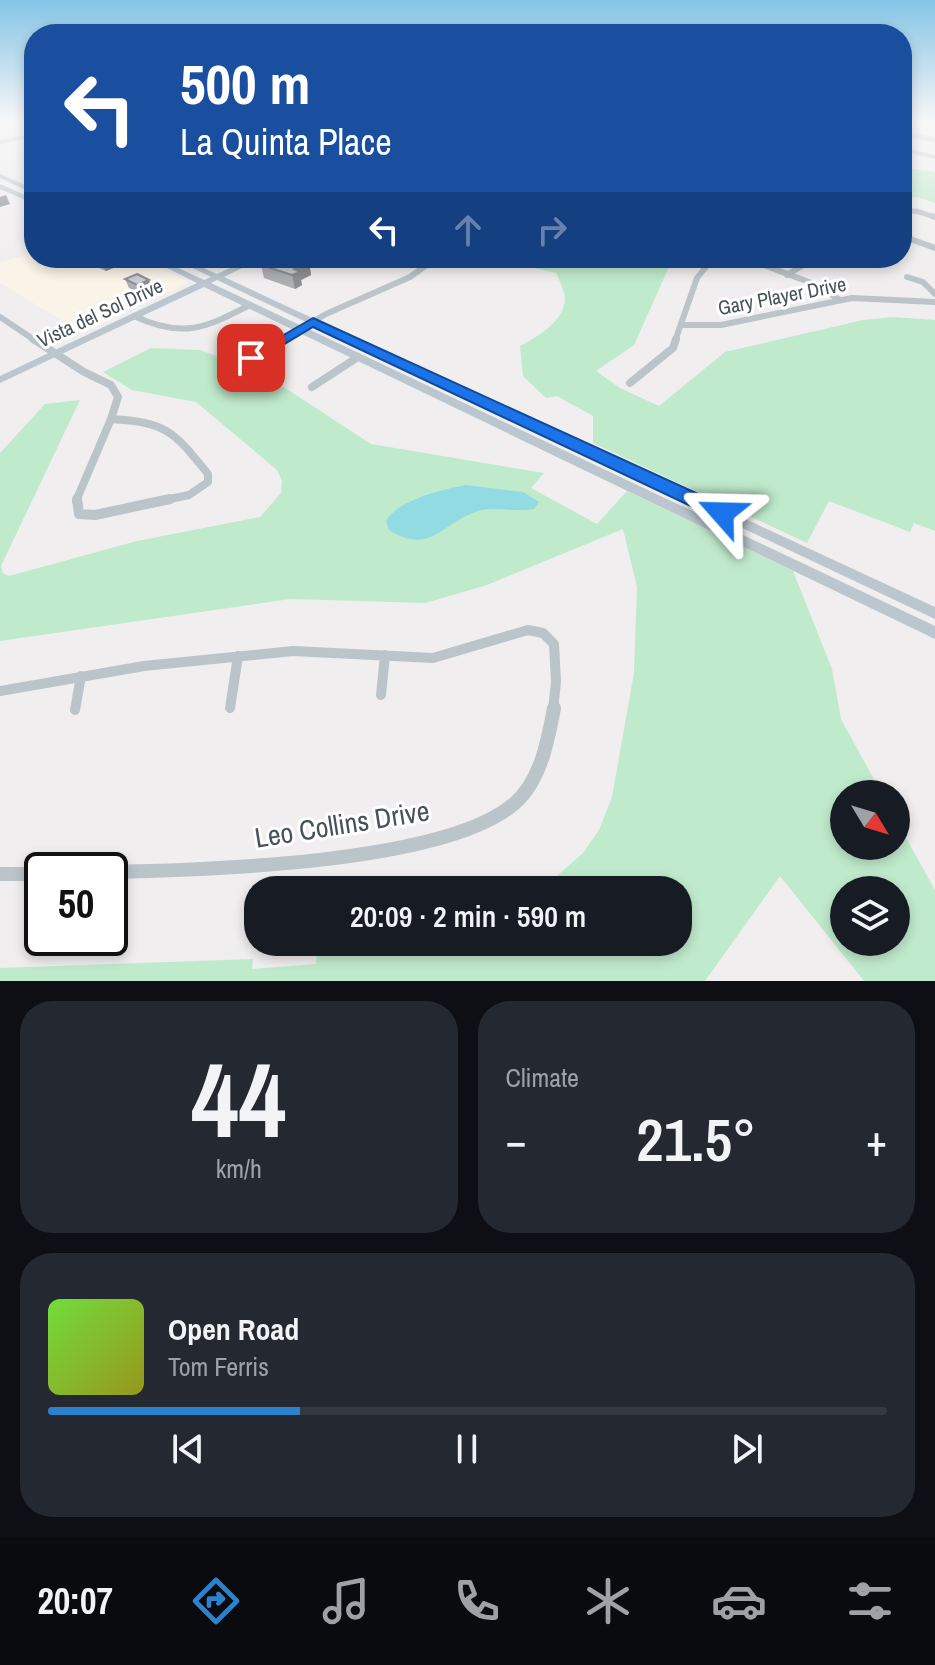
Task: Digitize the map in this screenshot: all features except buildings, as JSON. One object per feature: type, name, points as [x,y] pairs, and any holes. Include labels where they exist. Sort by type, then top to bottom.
[{"type":"main road","points":[[0,176],[24,187]]},
{"type":"main road","points":[[0,186],[24,197]]},
{"type":"main road","points":[[11,191],[24,187]]},
{"type":"main road","points":[[172,268],[935,633]]},
{"type":"main road","points":[[196,268],[935,613]]},
{"type":"main road","name":"Vista del Sol Drive","points":[[0,380],[238,268]]},
{"type":"street","points":[[912,211],[935,217]]},
{"type":"street","points":[[912,240],[935,248]]},
{"type":"street","points":[[251,358],[313,322],[410,277],[422,268]]},
{"type":"street","points":[[630,383],[667,355],[682,325],[697,278],[705,268]]},
{"type":"street","points":[[770,268],[814,284],[840,300]]},
{"type":"street","points":[[787,275],[799,268]]},
{"type":"street","points":[[907,277],[923,282],[935,294]]},
{"type":"street","name":"Gary Player Drive","points":[[682,325],[721,325],[840,300],[935,302]]},
{"type":"street","points":[[134,316],[158,328],[191,331],[203,329],[250,305]]},
{"type":"street","points":[[0,317],[55,354],[113,387],[118,397],[75,503],[79,514],[95,515],[189,495],[207,483],[208,474],[175,433],[146,422],[111,419]]},
{"type":"street","points":[[312,387],[358,357]]},
{"type":"street","name":"Leo Collins Drive","points":[[0,691],[170,662],[317,650],[424,658],[445,656],[528,630],[537,631],[550,639],[556,653],[556,678],[547,741],[538,770],[516,804],[500,815],[474,826],[385,849],[203,870],[128,872]]},
{"type":"street","points":[[381,695],[385,655]]},
{"type":"street","points":[[230,708],[238,656]]},
{"type":"street","points":[[75,710],[81,676]]},
{"type":"street","points":[[0,874],[24,874]]},
{"type":"shaded area","points":[[24,256],[24,268],[160,268],[189,282],[83,333],[0,283],[0,262]]},
{"type":"green space","points":[[912,169],[935,172],[935,203],[912,197]]},
{"type":"green space","points":[[534,268],[669,268],[634,345],[596,371],[620,388],[659,406],[725,352],[863,320],[893,317],[935,320],[935,531],[914,523],[910,532],[829,501],[807,543],[593,443],[593,416],[557,396],[546,398],[523,376],[520,346],[555,322],[563,307],[564,293],[556,273]]},
{"type":"green space","points":[[151,348],[200,350],[279,379],[276,382],[371,444],[544,473],[531,488],[597,524],[627,491],[793,571],[832,669],[841,719],[874,780],[830,780],[830,860],[910,860],[910,845],[935,890],[935,981],[864,981],[844,956],[910,956],[910,876],[830,876],[830,938],[780,876],[705,981],[0,981],[0,968],[253,959],[252,969],[316,964],[317,956],[692,956],[692,876],[557,876],[583,853],[599,830],[612,797],[634,673],[637,587],[623,529],[487,585],[425,603],[290,599],[0,641],[0,453],[45,404],[80,400],[1,566],[3,573],[9,576],[137,541],[260,517],[281,493],[282,481],[277,470],[196,402],[132,390],[103,372]]},
{"type":"water","points":[[466,485],[523,492],[539,502],[534,509],[478,511],[426,539],[415,540],[389,530],[386,521],[410,501]]},
{"type":"route","points":[[251,358],[313,322],[722,513]]}]
